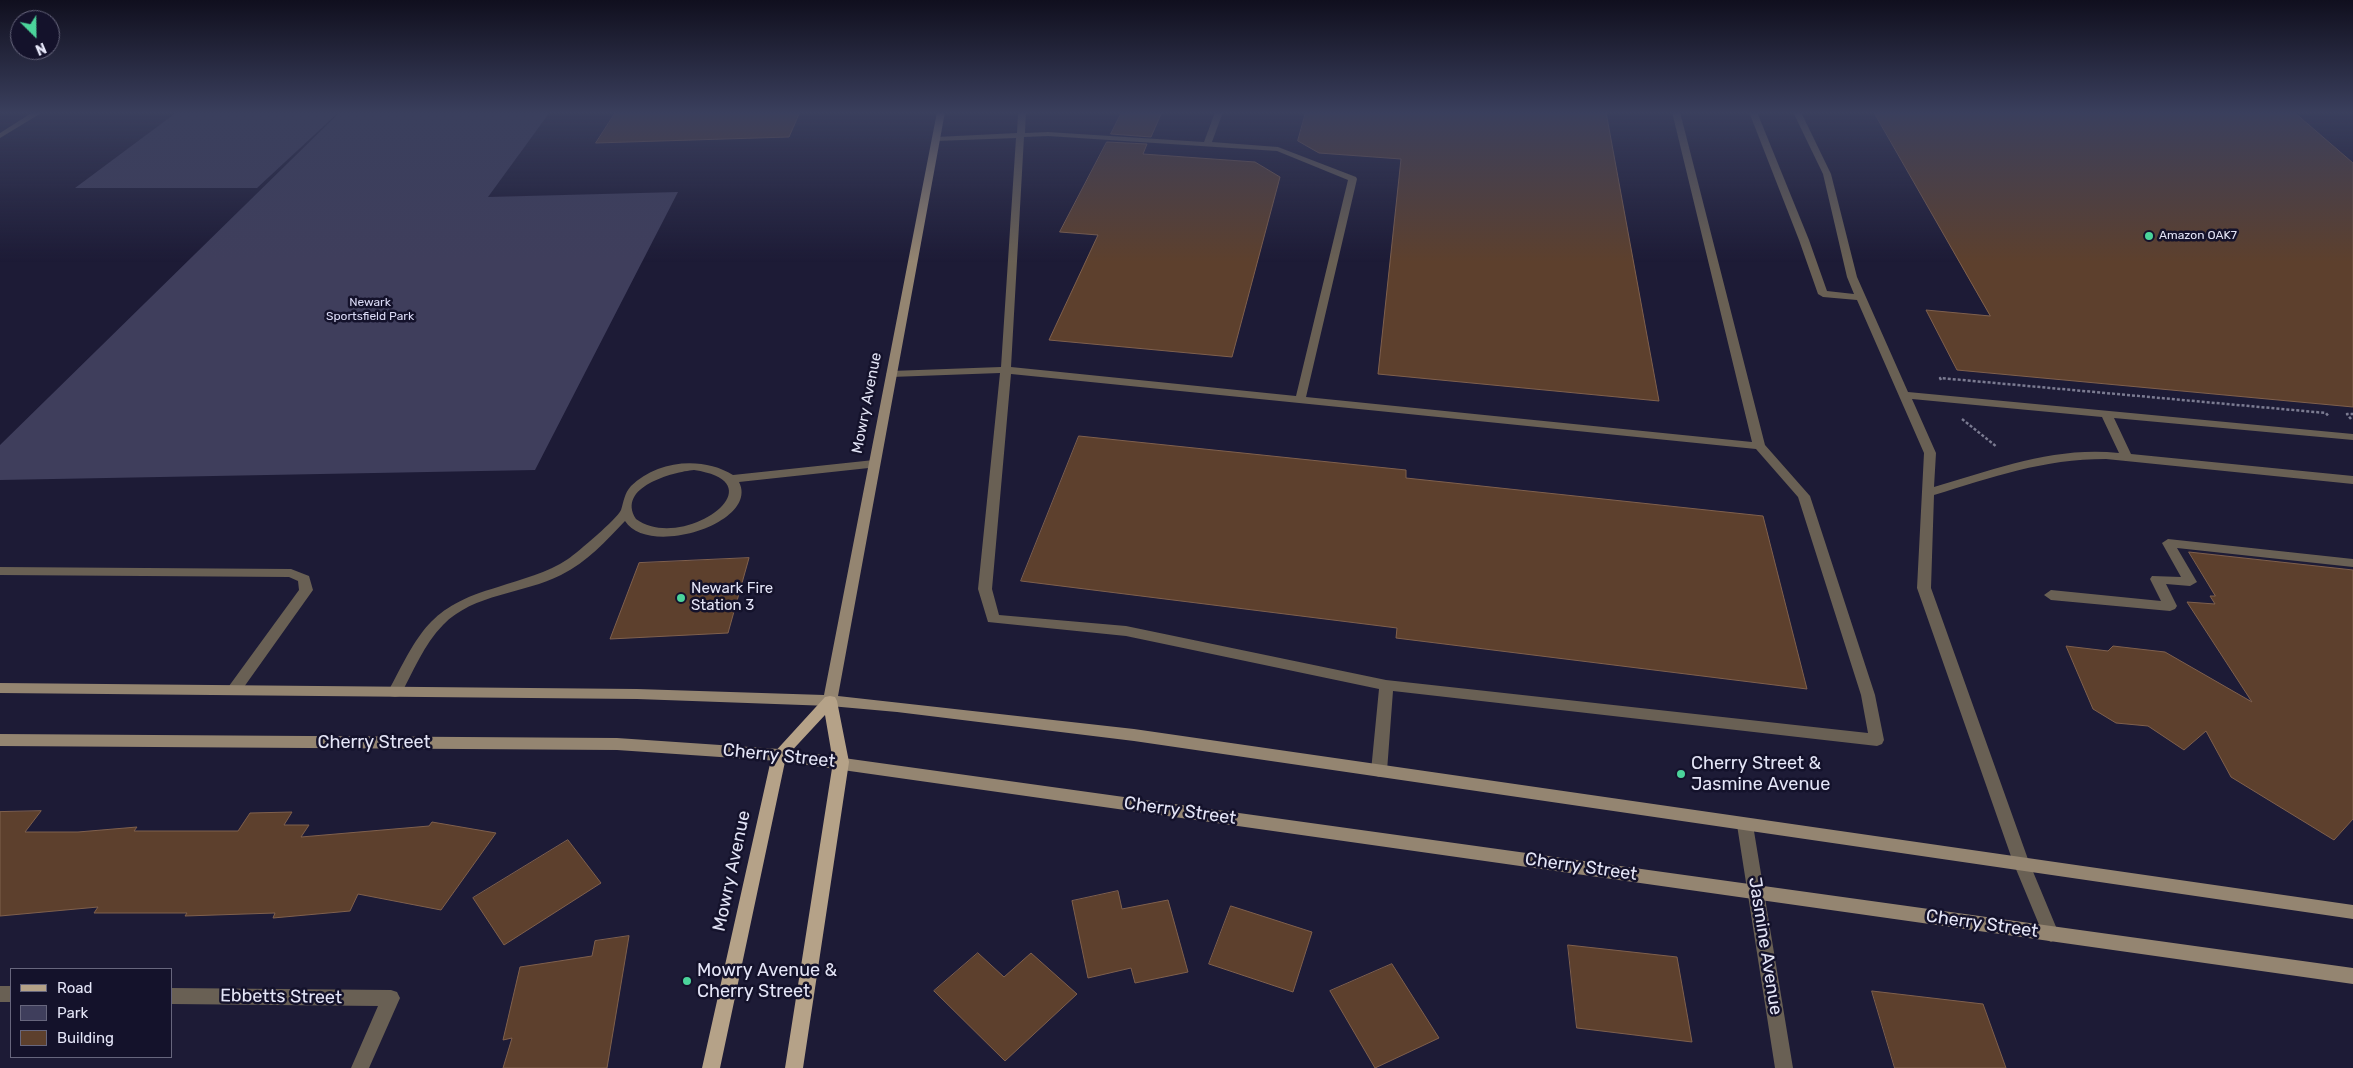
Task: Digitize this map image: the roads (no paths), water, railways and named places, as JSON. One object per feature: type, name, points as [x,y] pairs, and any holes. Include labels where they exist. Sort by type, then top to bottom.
[{"type":"main road","name":"Mowry Avenue","points":[[794,1068],[840,762],[830,701],[932,162]]},
{"type":"main road","points":[[0,688],[656,695],[830,701],[897,707],[1134,735],[1745,825],[2021,862],[2353,912]]},
{"type":"main road","points":[[779,755],[830,701]]},
{"type":"main road","name":"Cherry Street","points":[[0,740],[617,744],[779,755],[840,762],[2353,976]]},
{"type":"main road","name":"Mowry Avenue","points":[[711,1068],[779,755]]},
{"type":"street","points":[[1018,162],[1006,370],[985,590],[993,619],[1126,631],[1386,685],[1877,740],[1868,695],[1804,496],[1759,446],[1688,162]]},
{"type":"street","points":[[1300,400],[1353,179],[1310,162]]},
{"type":"street","points":[[1773,162],[1823,294],[1860,296]]},
{"type":"street","points":[[1821,162],[1827,174],[1852,276],[1930,453],[1924,588],[2021,862],[2051,934]]},
{"type":"street","points":[[891,374],[1006,370],[1759,446]]},
{"type":"street","points":[[1905,395],[2353,437]]},
{"type":"street","points":[[2106,414],[2127,457]]},
{"type":"street","points":[[1928,493],[2030,462],[2075,455],[2127,457],[2353,480]]},
{"type":"street","points":[[732,479],[874,464]]},
{"type":"street","points":[[702,466],[723,472],[732,479],[736,488],[734,499],[725,510],[712,520],[695,528],[676,532],[650,531],[642,529],[631,522],[625,513],[626,502],[633,491],[644,481],[659,473],[676,468],[702,466]]},
{"type":"street","points":[[395,692],[428,632],[448,613],[473,599],[555,572],[580,558],[625,513]]},
{"type":"street","points":[[2051,594],[2170,606],[2157,579],[2190,582],[2168,543],[2353,563]]},
{"type":"street","points":[[0,571],[291,573],[304,579],[306,590],[234,690]]},
{"type":"street","points":[[1379,771],[1386,685]]},
{"type":"street","name":"Jasmine Avenue","points":[[1745,825],[1784,1068]]},
{"type":"street","name":"Ebbetts Street","points":[[172,996],[391,998],[360,1068]]},
{"type":"place","name":"Amazon OAK7","points":[[2149,236]]},
{"type":"place","name":"Newark Fire Station 3","points":[[681,598]]},
{"type":"place","name":"Cherry Street & Jasmine Avenue","points":[[1681,774]]},
{"type":"place","name":"Mowry Avenue & Cherry Street","points":[[687,981]]},
{"type":"park label","name":"Newark Sportsfield Park","points":[[370,310]]}]
